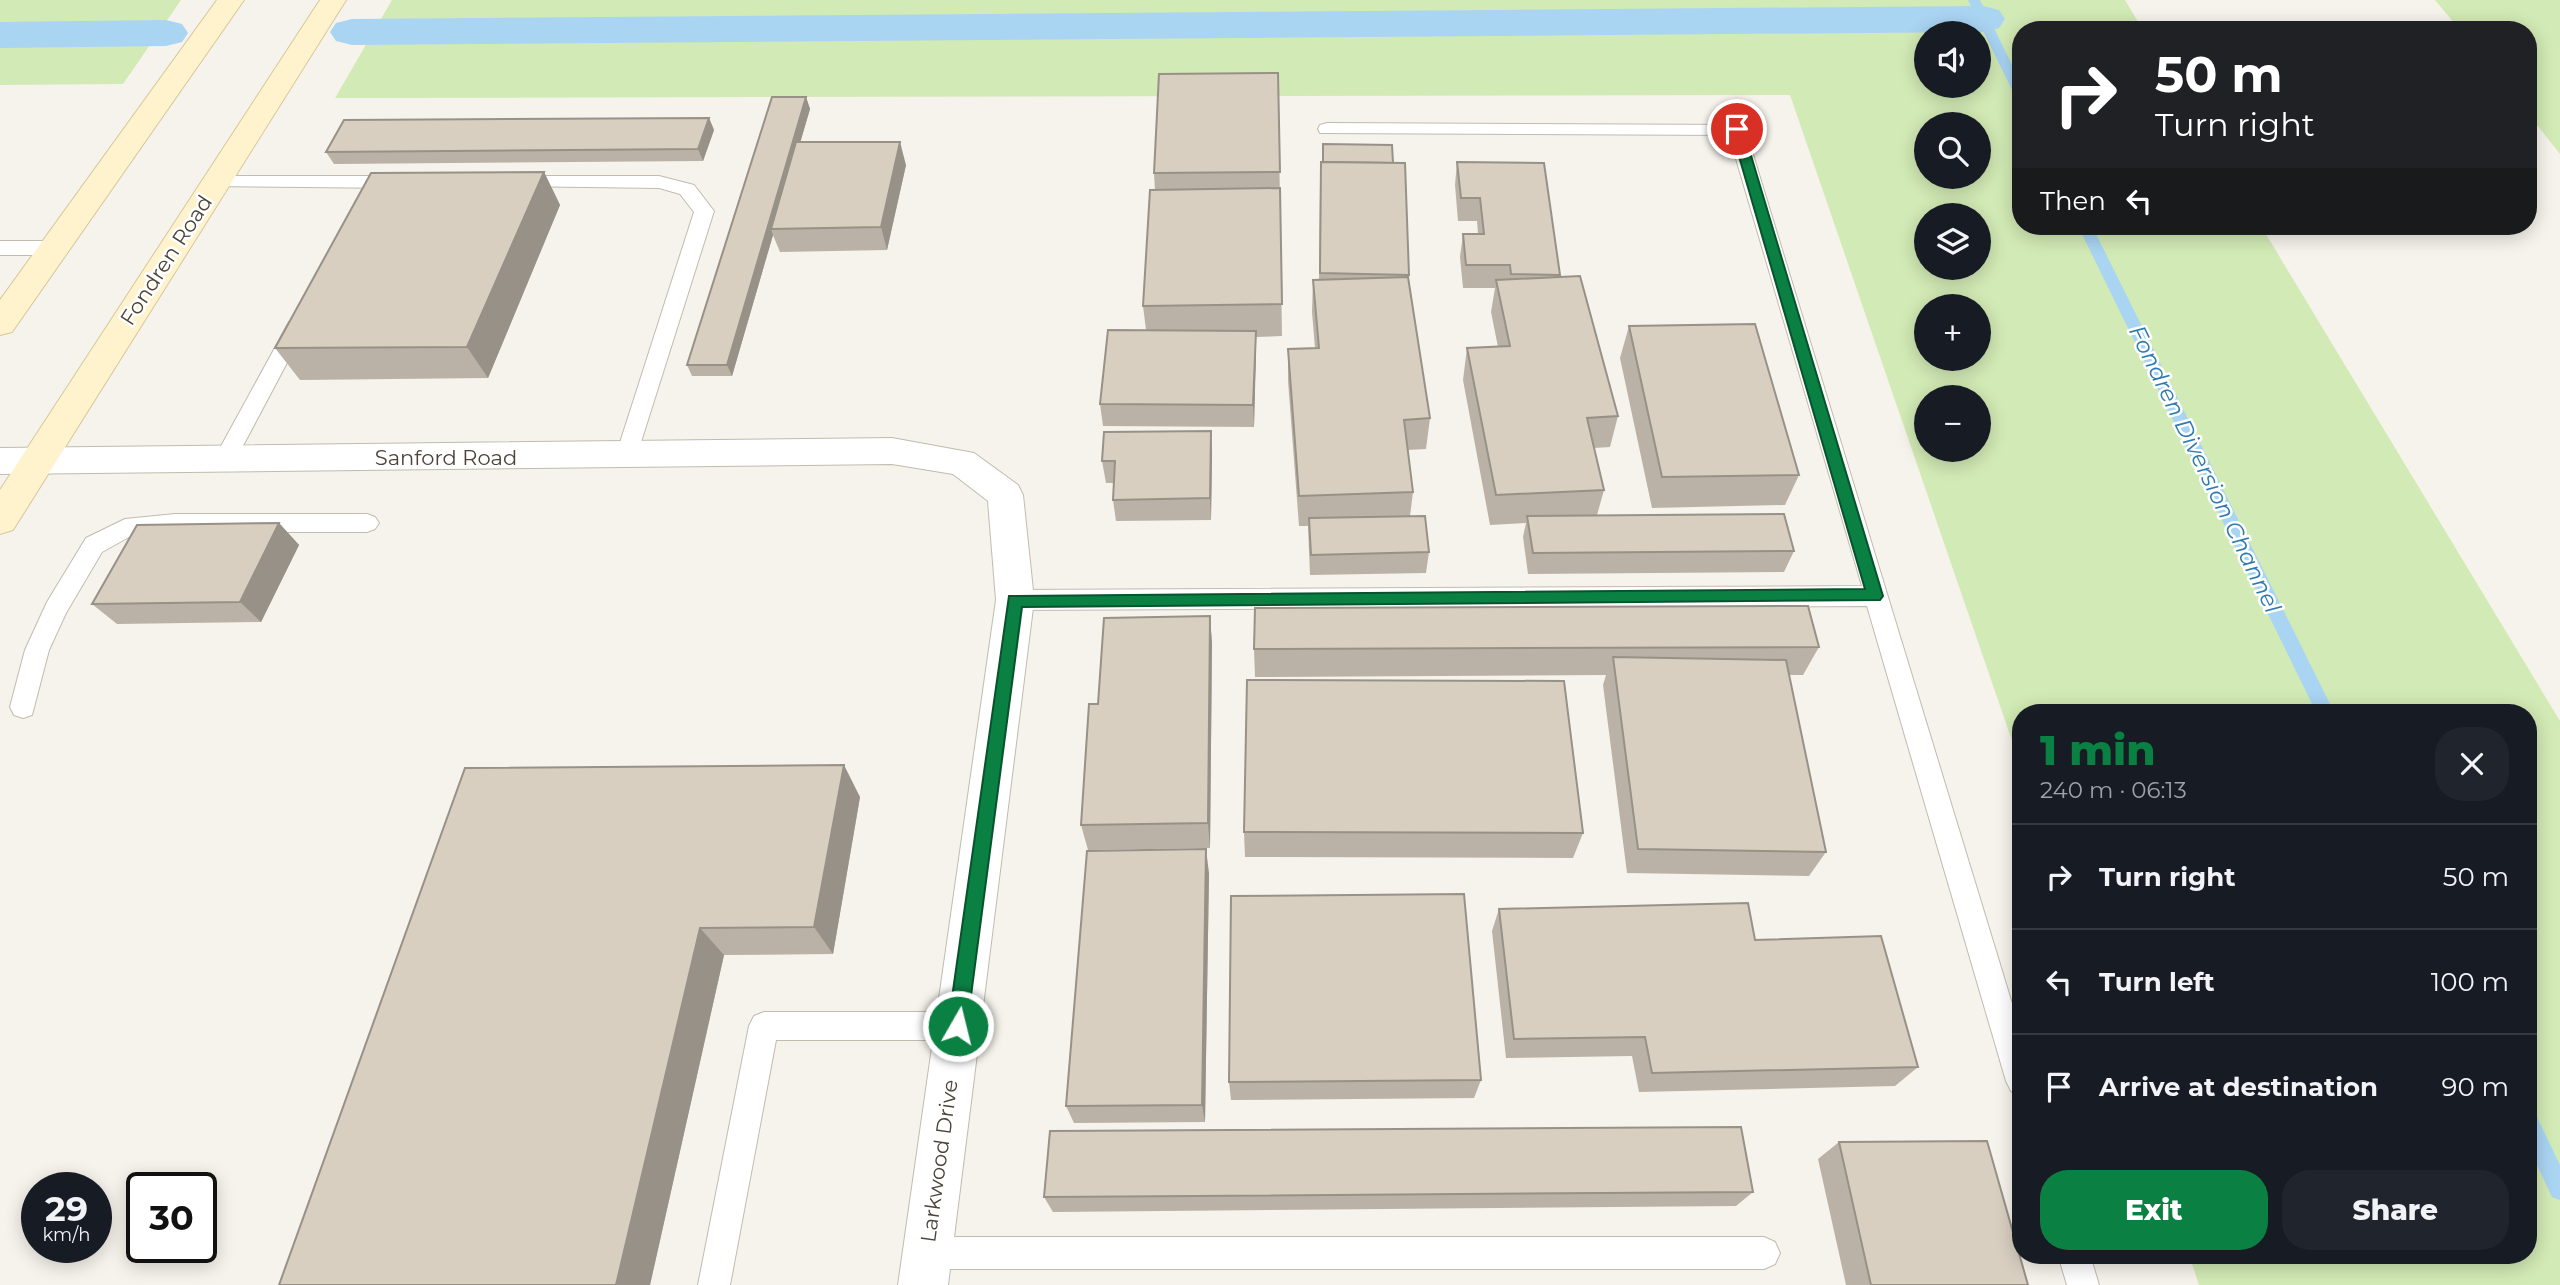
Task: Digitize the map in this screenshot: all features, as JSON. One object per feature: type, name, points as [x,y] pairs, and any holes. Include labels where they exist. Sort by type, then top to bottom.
[{"type":"main road","points":[[0,324],[232,0]]},
{"type":"main road","name":"Fondren Road","points":[[0,520],[333,0]]},
{"type":"street","name":"Sanford Road","points":[[0,461],[892,451]]},
{"type":"street","name":"Larkwood Drive","points":[[892,451],[962,461],[1005,495],[1015,600],[925,1269]]},
{"type":"lane","points":[[1327,129],[1737,129],[2012,1051]]},
{"type":"lane","points":[[216,182],[417,184],[376,199]]},
{"type":"lane","points":[[500,182],[659,182],[687,189],[704,211],[627,456]]},
{"type":"lane","points":[[0,248],[54,248]]},
{"type":"lane","points":[[225,459],[304,314]]},
{"type":"lane","points":[[23,707],[37,650],[56,609],[94,545],[125,528],[175,523],[367,523]]},
{"type":"lane","points":[[1015,600],[1875,596]]},
{"type":"lane","points":[[714,1285],[764,1026],[958,1026]]},
{"type":"lane","points":[[925,1269],[1764,1253]]},
{"type":"lane","points":[[2077,1264],[2083,1285]]},
{"type":"green space","points":[[0,0],[181,0],[123,84],[0,85]]},
{"type":"green space","points":[[392,0],[2125,0],[2138,21],[2012,21],[2012,235],[2266,235],[2560,721],[2560,1285],[2199,1285],[2192,1264],[2537,1264],[2537,704],[2012,704],[2012,741],[1916,462],[1991,462],[1991,385],[1914,385],[1914,456],[1790,95],[335,98]]},
{"type":"green space","points":[[2435,0],[2560,0],[2560,154],[2537,125],[2537,21],[2452,21]]},
{"type":"building","points":[[1278,73],[1280,172],[1154,173],[1159,74]]},
{"type":"building","points":[[772,97],[806,97],[727,365],[687,365]]},
{"type":"building","points":[[709,118],[698,149],[326,152],[344,120]]},
{"type":"building","points":[[796,142],[900,142],[881,227],[771,229]]},
{"type":"building","points":[[1323,144],[1392,145],[1393,163],[1323,162]]},
{"type":"building","points":[[1321,162],[1405,163],[1409,275],[1320,273]]},
{"type":"building","points":[[1457,162],[1544,163],[1560,275],[1511,274],[1510,265],[1466,265],[1463,234],[1484,234],[1480,198],[1461,198]]},
{"type":"building","points":[[544,172],[467,347],[275,348],[371,173]]},
{"type":"building","points":[[1280,188],[1282,304],[1143,306],[1150,190]]},
{"type":"building","points":[[1580,276],[1618,416],[1587,418],[1604,490],[1496,495],[1467,348],[1510,346],[1496,280]]},
{"type":"building","points":[[1408,277],[1430,418],[1404,420],[1413,492],[1299,496],[1288,349],[1319,348],[1313,280]]},
{"type":"building","points":[[1755,324],[1799,475],[1662,477],[1629,326]]},
{"type":"building","points":[[1108,330],[1256,331],[1253,405],[1100,404]]},
{"type":"building","points":[[1211,431],[1210,498],[1113,500],[1115,461],[1102,461],[1104,432]]},
{"type":"building","points":[[1784,514],[1794,551],[1533,553],[1527,516]]},
{"type":"building","points":[[1425,516],[1429,552],[1311,555],[1309,518]]},
{"type":"building","points":[[279,523],[240,602],[92,604],[137,525]]},
{"type":"building","points":[[1808,606],[1819,647],[1254,649],[1255,608]]},
{"type":"building","points":[[1210,616],[1208,823],[1081,825],[1089,704],[1098,704],[1104,618]]},
{"type":"building","points":[[1613,657],[1786,660],[1826,852],[1638,849]]},
{"type":"building","points":[[1247,680],[1564,681],[1583,833],[1244,832]]},
{"type":"building","points":[[844,765],[814,927],[700,928],[616,1285],[279,1285],[465,768]]},
{"type":"building","points":[[1206,849],[1202,1105],[1066,1106],[1087,851]]},
{"type":"building","points":[[1464,894],[1481,1080],[1229,1082],[1231,896]]},
{"type":"building","points":[[1748,903],[1755,940],[1881,936],[1918,1067],[1652,1073],[1645,1037],[1514,1039],[1499,909]]},
{"type":"building","points":[[1741,1127],[1753,1192],[1044,1197],[1050,1131]]},
{"type":"building","points":[[1987,1141],[2012,1229],[2012,1264],[2022,1264],[2028,1285],[1871,1285],[1839,1142]]},
{"type":"waterway","name":"Fondren Diversion Channel","points":[[1974,0],[2012,78]]},
{"type":"waterway","points":[[352,32],[1983,19]]},
{"type":"waterway","points":[[0,35],[166,33]]},
{"type":"waterway","name":"Fondren Diversion Channel","points":[[2089,235],[2321,704]]},
{"type":"waterway","name":"Fondren Diversion Channel","points":[[2537,1142],[2560,1189]]},
{"type":"route","points":[[958,1026],[1015,600],[1875,596],[1737,129]]}]
